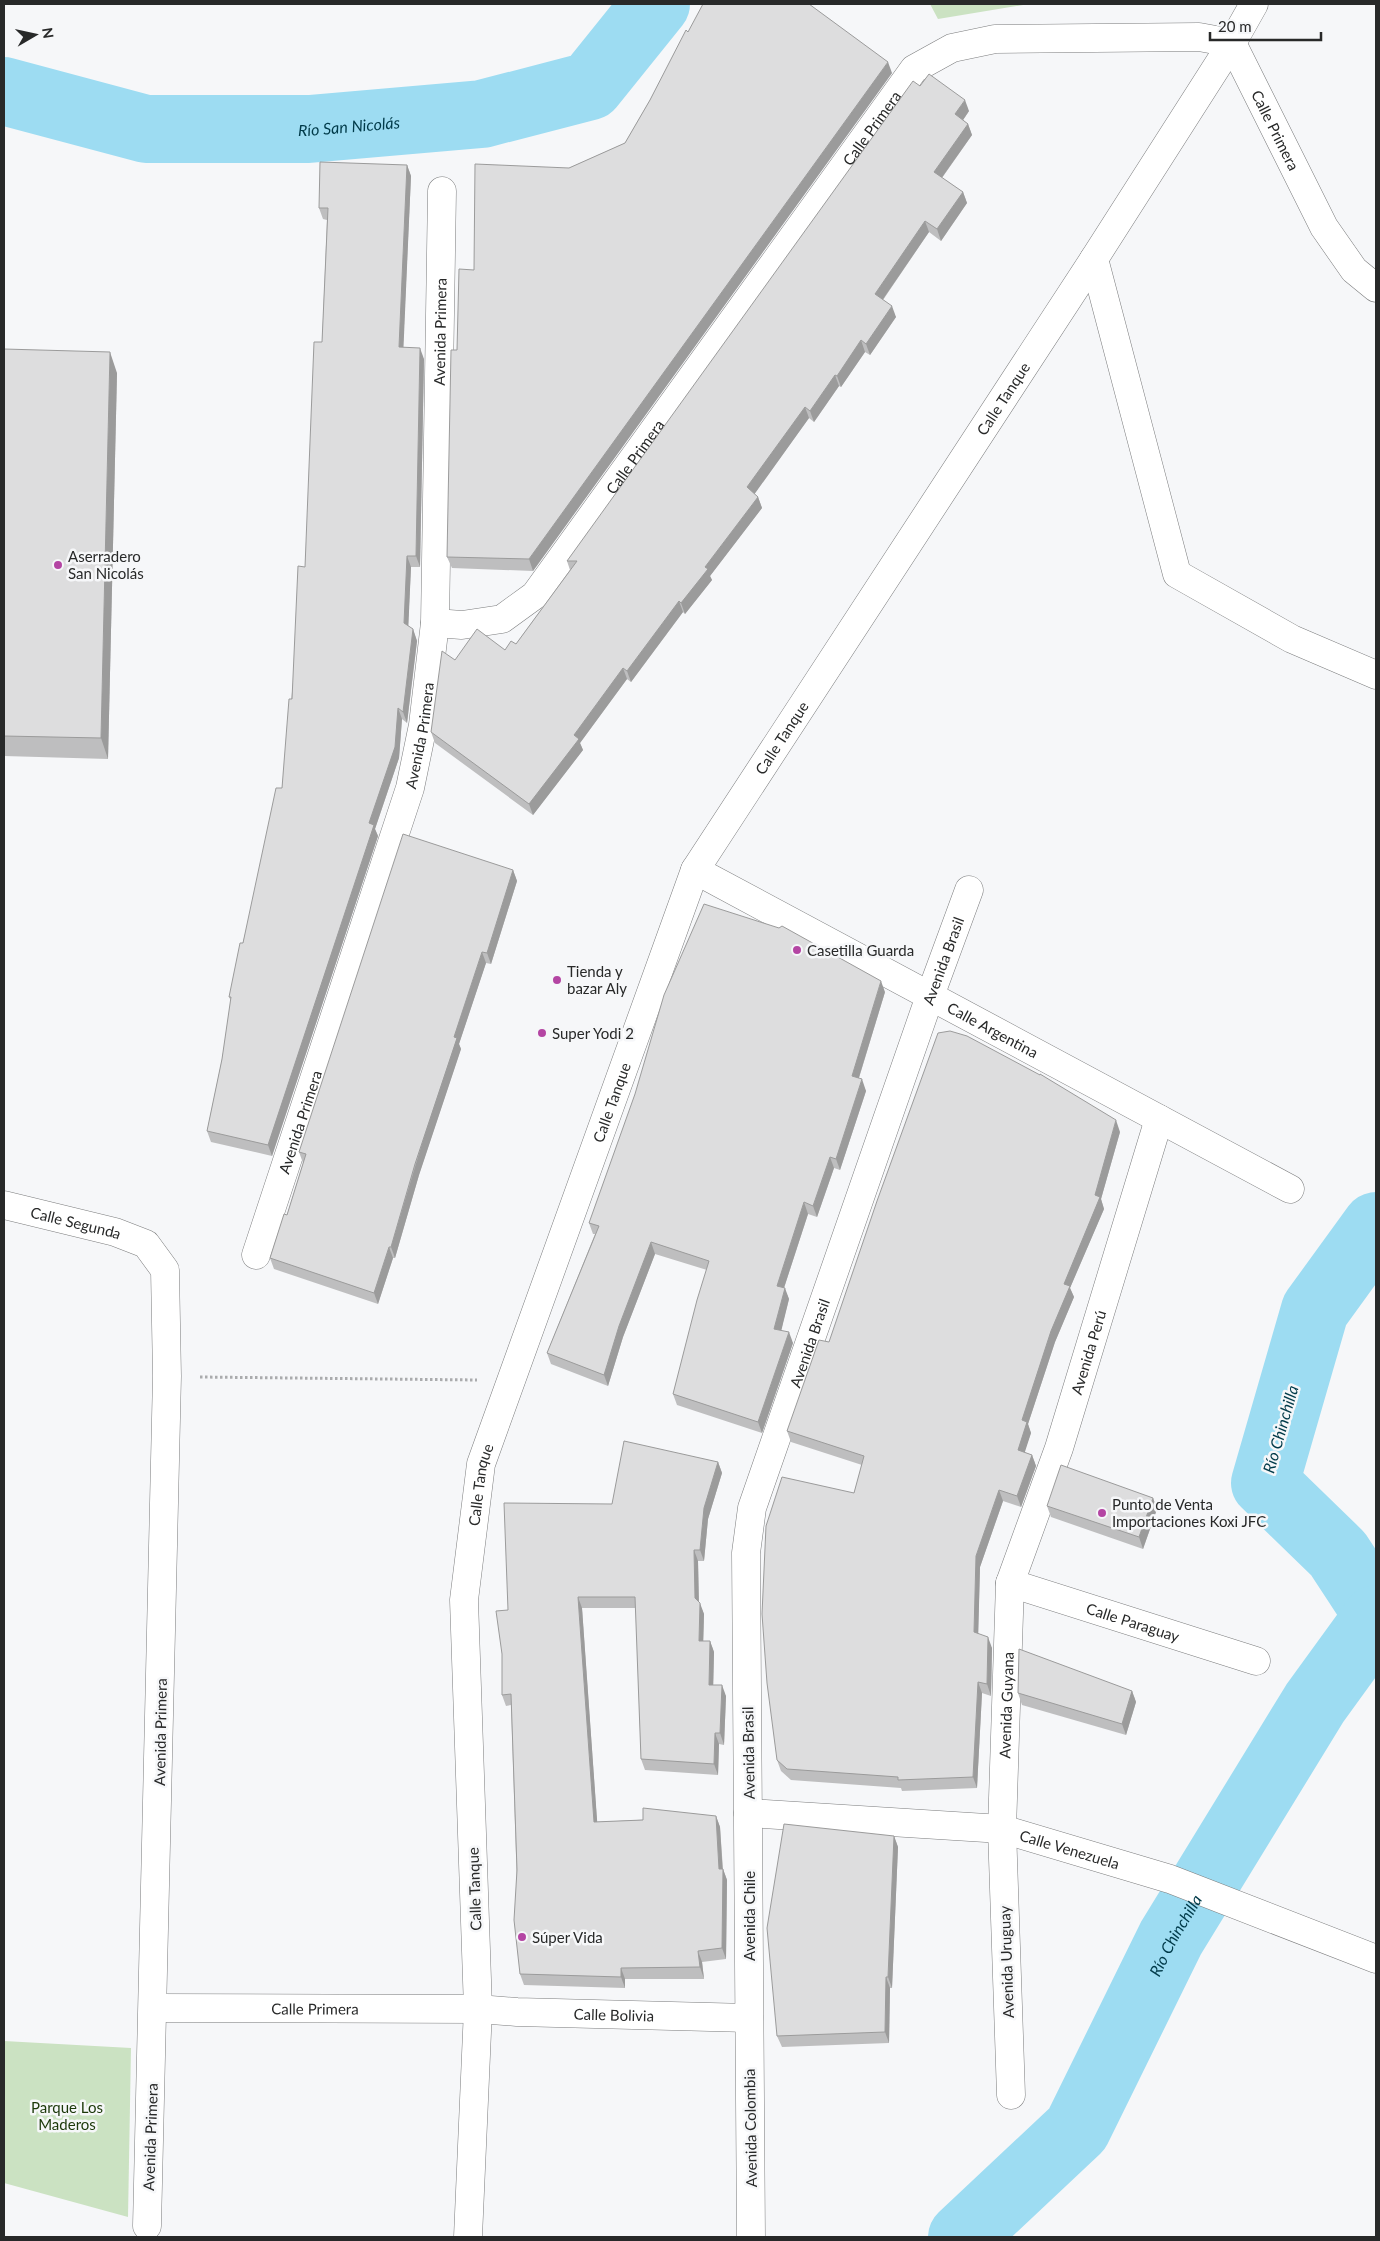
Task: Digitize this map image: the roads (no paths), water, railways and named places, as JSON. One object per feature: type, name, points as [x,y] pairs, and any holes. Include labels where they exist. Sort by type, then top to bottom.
[{"type":"street","name":"Calle Tanque","points":[[468,2237],[478,2009],[464,1600],[481,1464],[695,870],[1094,258],[1232,43],[1254,4]]},
{"type":"street","name":"Calle Primera","points":[[434,623],[462,625],[502,619],[535,595],[914,69],[952,48],[995,39],[1199,37],[1232,43],[1324,227],[1354,270],[1376,288]]},
{"type":"street","name":"Avenida Primera","points":[[256,1255],[410,788],[423,725],[434,623],[442,191]]},
{"type":"street","points":[[1094,258],[1177,574],[1292,639],[1376,675]]},
{"type":"street","name":"Calle Argentina","points":[[695,870],[1290,1189]]},
{"type":"street","name":"Avenida Brasil","points":[[748,1813],[746,1552],[752,1508],[930,996],[969,890]]},
{"type":"street","name":"Avenida Perú","points":[[1010,1583],[1059,1448],[1159,1119]]},
{"type":"street","name":"Calle Segunda","points":[[4,1204],[115,1232],[146,1244]]},
{"type":"street","name":"Avenida Primera","points":[[146,1244],[165,1270],[167,1376],[154,2008],[147,2226]]},
{"type":"street","name":"Calle Paraguay","points":[[1010,1583],[1256,1661]]},
{"type":"street","name":"Avenida Guyana","points":[[1002,1829],[1010,1583]]},
{"type":"street","name":"Calle Venezuela","points":[[748,1813],[1002,1829],[1170,1879],[1376,1959]]},
{"type":"street","name":"Avenida Chile","points":[[748,1813],[749,2018]]},
{"type":"street","name":"Avenida Uruguay","points":[[1002,1829],[1011,2096]]},
{"type":"street","name":"Calle Primera","points":[[154,2008],[478,2009]]},
{"type":"street","name":"Calle Bolivia","points":[[478,2009],[517,2012],[749,2018]]},
{"type":"street","name":"Avenida Colombia","points":[[749,2018],[751,2237]]},
{"type":"waterway","name":"Río San Nicolás","points":[[4,91],[146,129],[309,129],[482,114],[590,86],[656,4]]},
{"type":"waterway","name":"Río Chinchilla","points":[[1376,1226],[1315,1310],[1265,1483],[1338,1554],[1376,1612]]},
{"type":"waterway","name":"Río Chinchilla","points":[[962,2237],[1077,2129],[1171,1938],[1315,1703],[1376,1619]]},
{"type":"place","name":"Aserradero San Nicolás","points":[[58,565]]},
{"type":"place","name":"Casetilla Guarda","points":[[797,950]]},
{"type":"place","name":"Tienda y bazar Aly","points":[[557,980]]},
{"type":"place","name":"Super Yodi 2","points":[[542,1033]]},
{"type":"place","name":"Punto de Venta Importaciones Koxi JFC","points":[[1102,1513]]},
{"type":"place","name":"Súper Vida","points":[[522,1937]]},
{"type":"park label","name":"Parque Los Maderos","points":[[67,2116]]}]
